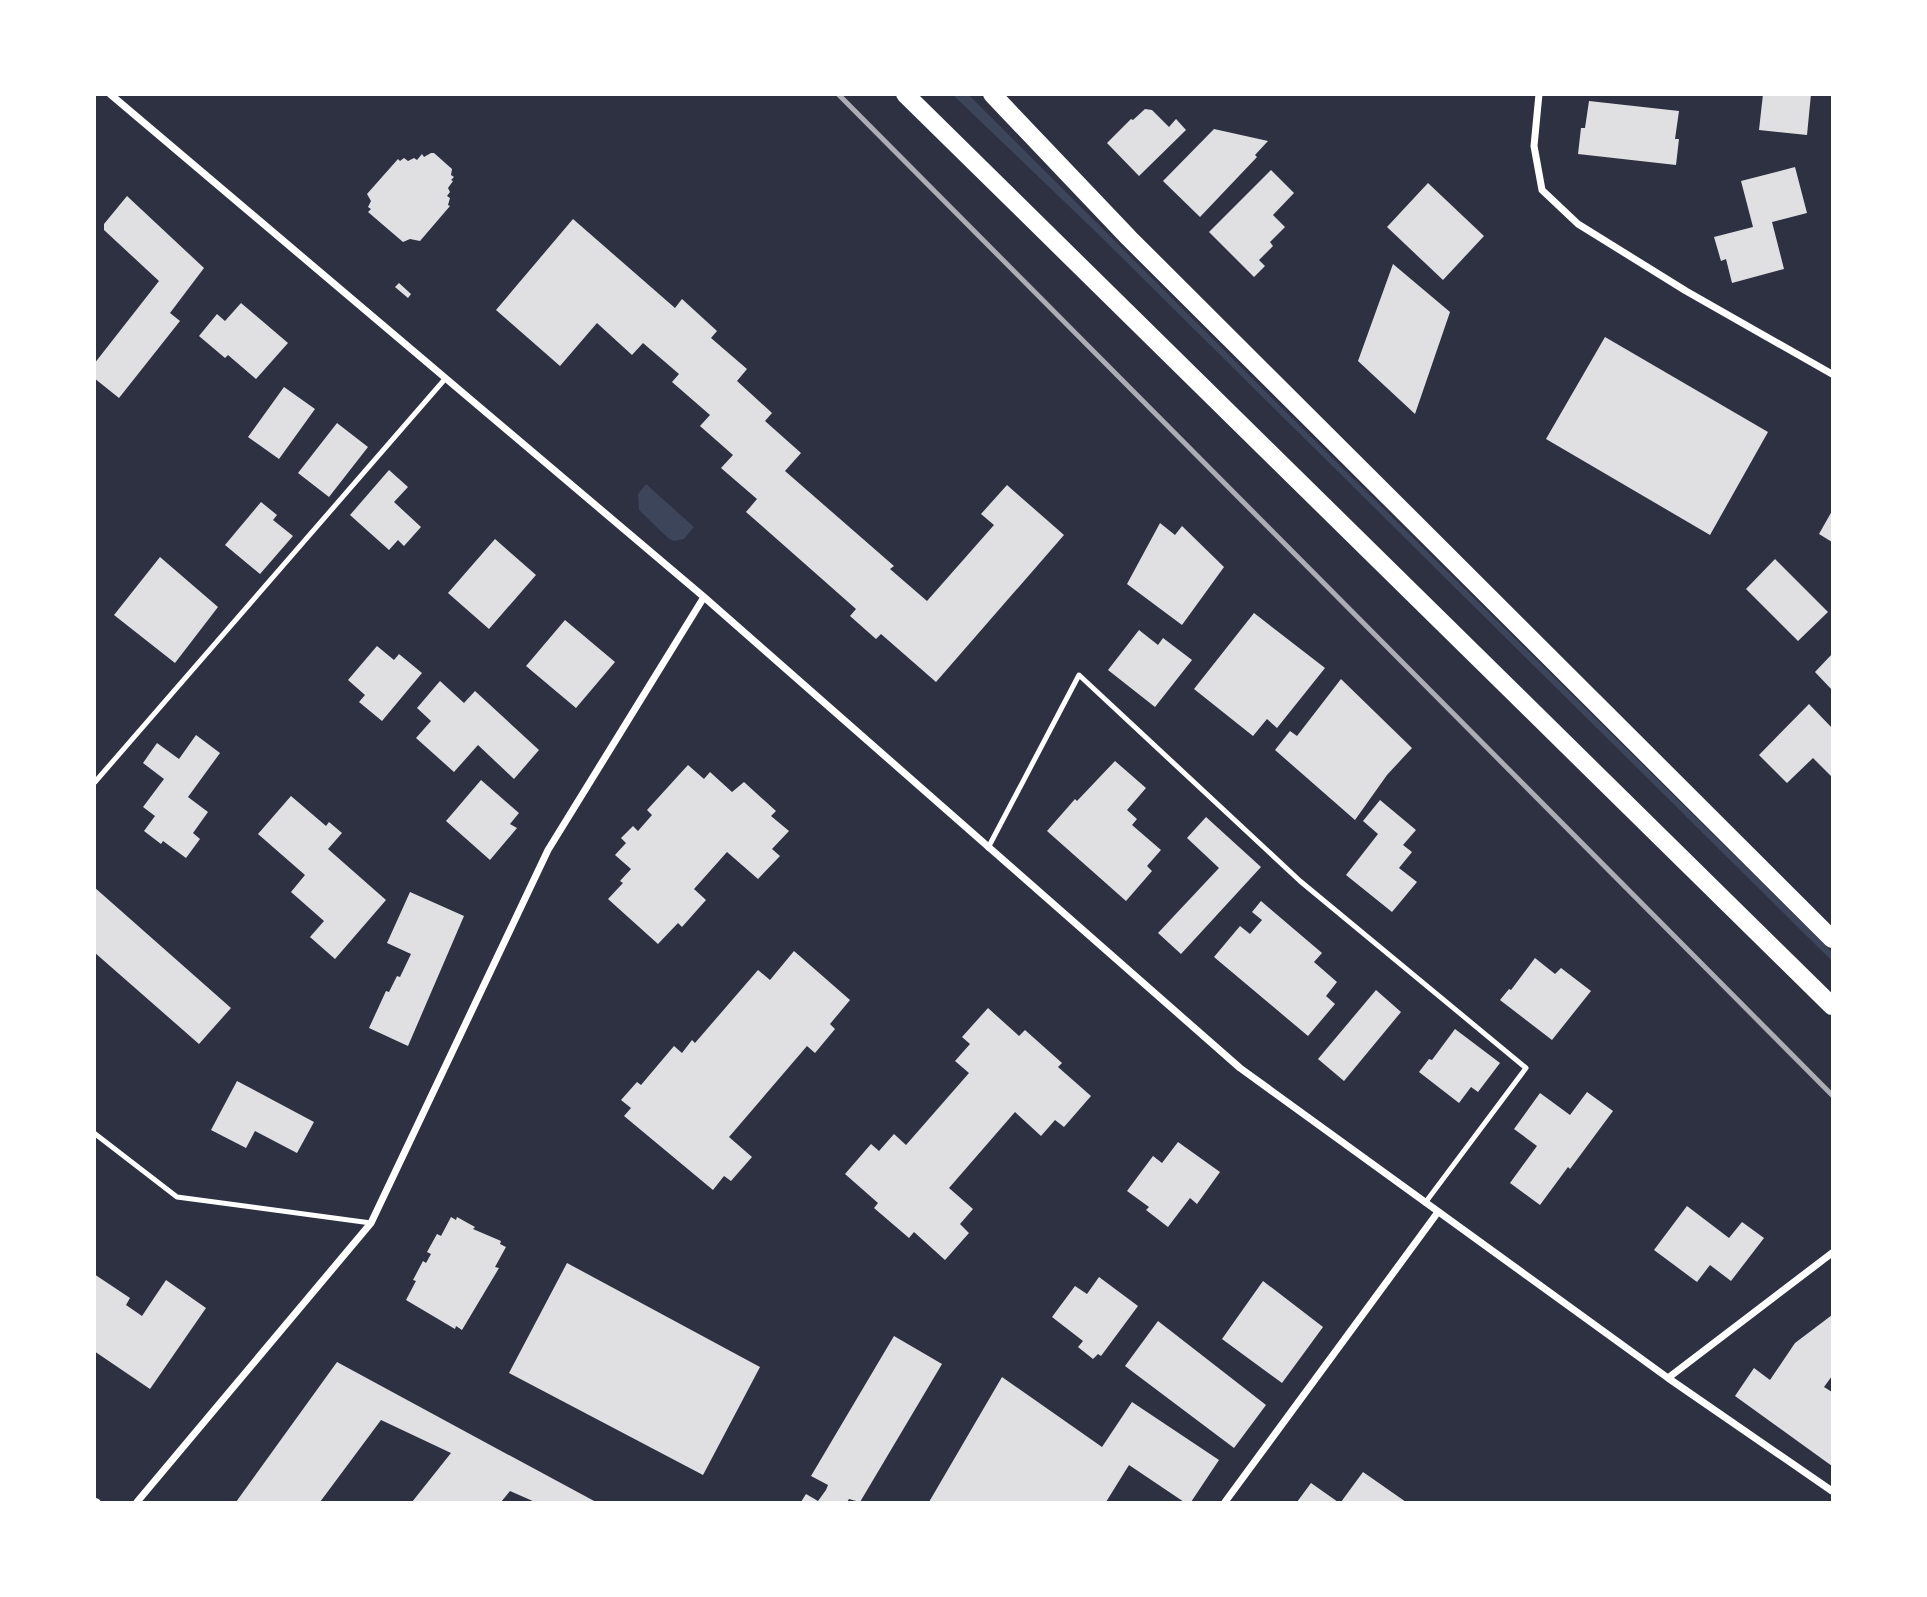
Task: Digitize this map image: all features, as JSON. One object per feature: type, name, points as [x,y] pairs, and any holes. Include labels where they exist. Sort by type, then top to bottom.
[{"type":"main road","points":[[905,94],[1832,1006]]},
{"type":"main road","points":[[992,94],[1139,248],[1832,939]]},
{"type":"street","points":[[110,94],[704,597],[1240,1068],[1668,1378],[1832,1491]]},
{"type":"street","points":[[1539,94],[1534,146],[1542,190],[1578,224],[1686,291],[1832,374]]},
{"type":"street","points":[[137,1503],[371,1223],[548,850],[704,597]]},
{"type":"street","points":[[1225,1503],[1438,1212]]},
{"type":"street","points":[[1668,1378],[1832,1253]]},
{"type":"lane","points":[[95,782],[445,379]]},
{"type":"lane","points":[[988,848],[1079,675],[1300,881],[1526,1068],[1425,1203]]},
{"type":"lane","points":[[94,1133],[177,1197],[371,1223]]},
{"type":"shaded area","points":[[953,95],[969,95],[1832,952],[1832,961],[1096,232]]},
{"type":"shaded area","points":[[646,484],[694,527],[684,539],[674,541],[668,538],[639,510],[638,494]]},
{"type":"building","points":[[1763,94],[1811,94],[1807,135],[1759,130]]},
{"type":"building","points":[[1589,101],[1679,111],[1675,139],[1679,139],[1676,165],[1578,154],[1581,128],[1585,128]]},
{"type":"building","points":[[1145,109],[1152,110],[1169,127],[1176,119],[1186,130],[1139,176],[1107,143]]},
{"type":"building","points":[[1214,129],[1268,141],[1255,155],[1257,157],[1200,217],[1163,181]]},
{"type":"building","points":[[431,153],[452,169],[451,175],[454,177],[447,196],[450,198],[450,206],[420,241],[410,239],[403,242],[368,212],[371,209],[368,207],[371,201],[367,194],[398,159],[417,160],[422,154],[424,157]]},
{"type":"building","points":[[1795,167],[1807,213],[1772,222],[1784,269],[1732,283],[1726,259],[1721,261],[1714,237],[1753,227],[1741,181]]},
{"type":"building","points":[[1271,170],[1294,193],[1273,215],[1285,227],[1270,242],[1273,246],[1259,260],[1265,266],[1254,277],[1209,232]]},
{"type":"building","points":[[1428,183],[1484,236],[1443,280],[1387,227]]},
{"type":"building","points":[[127,196],[204,268],[170,313],[180,321],[119,398],[94,378],[94,364],[159,281],[104,230],[104,224]]},
{"type":"building","points":[[573,219],[675,308],[682,299],[717,331],[711,338],[747,369],[737,381],[772,413],[765,421],[801,453],[785,471],[894,566],[890,569],[927,601],[994,525],[981,514],[1007,485],[1064,535],[936,682],[881,634],[876,639],[850,616],[856,609],[746,512],[757,499],[721,468],[733,455],[700,426],[710,415],[672,382],[679,374],[643,343],[632,355],[597,323],[560,366],[496,310]]},
{"type":"building","points":[[1393,264],[1450,312],[1415,414],[1358,361]]},
{"type":"building","points":[[399,283],[411,294],[408,298],[395,287]]},
{"type":"building","points":[[241,303],[288,343],[256,379],[228,355],[225,358],[199,336],[217,314],[225,321]]},
{"type":"building","points":[[1605,337],[1768,432],[1710,535],[1546,439]]},
{"type":"building","points":[[284,387],[315,409],[279,459],[248,437]]},
{"type":"building","points":[[337,423],[368,447],[329,497],[298,473]]},
{"type":"building","points":[[389,470],[408,487],[394,502],[421,527],[404,546],[398,540],[389,550],[350,515]]},
{"type":"building","points":[[261,502],[277,515],[273,520],[293,536],[260,574],[225,545]]},
{"type":"building","points":[[1832,511],[1832,542],[1819,534]]},
{"type":"building","points":[[1160,523],[1175,535],[1182,526],[1224,567],[1182,625],[1127,584]]},
{"type":"building","points":[[495,539],[536,575],[489,629],[448,593]]},
{"type":"building","points":[[160,557],[218,607],[175,663],[114,615]]},
{"type":"building","points":[[1775,559],[1828,612],[1798,641],[1746,589]]},
{"type":"building","points":[[1254,613],[1325,668],[1277,728],[1267,719],[1253,736],[1194,689]]},
{"type":"building","points":[[565,620],[615,662],[576,708],[526,666]]},
{"type":"building","points":[[1139,630],[1158,645],[1163,638],[1192,660],[1155,707],[1108,670]]},
{"type":"building","points":[[377,646],[394,660],[399,654],[422,673],[382,721],[359,702],[365,695],[348,680]]},
{"type":"building","points":[[1832,654],[1832,690],[1815,672]]},
{"type":"building","points":[[1341,679],[1412,748],[1387,775],[1355,820],[1275,750],[1290,731],[1297,736]]},
{"type":"building","points":[[440,681],[464,703],[475,691],[539,750],[514,779],[478,745],[454,772],[416,738],[431,721],[417,708]]},
{"type":"building","points":[[1809,704],[1832,728],[1832,777],[1813,758],[1787,783],[1759,755]]},
{"type":"building","points":[[196,735],[220,753],[188,797],[208,812],[193,833],[200,839],[186,858],[144,831],[155,816],[143,807],[164,779],[143,763],[157,743],[179,759]]},
{"type":"building","points":[[1115,761],[1146,788],[1127,810],[1137,819],[1132,825],[1161,850],[1147,866],[1152,871],[1126,901],[1047,831],[1075,799],[1077,801]]},
{"type":"building","points":[[688,765],[704,779],[710,772],[732,792],[744,782],[776,811],[771,816],[789,831],[772,849],[780,856],[758,879],[727,852],[694,889],[706,900],[682,927],[678,923],[658,944],[608,899],[623,883],[620,881],[631,869],[615,855],[626,843],[621,838],[633,826],[638,831],[652,815],[647,810]]},
{"type":"building","points":[[481,780],[519,813],[510,824],[517,828],[490,860],[446,821]]},
{"type":"building","points":[[291,796],[326,826],[329,822],[342,833],[328,849],[386,900],[335,959],[310,937],[324,921],[291,892],[305,875],[258,834]]},
{"type":"building","points":[[1380,800],[1416,830],[1403,845],[1412,852],[1399,868],[1417,882],[1392,912],[1346,875],[1378,834],[1363,821]]},
{"type":"building","points":[[1206,817],[1261,867],[1181,954],[1158,933],[1219,868],[1187,838]]},
{"type":"building","points":[[94,887],[231,1008],[199,1044],[94,952]]},
{"type":"building","points":[[410,892],[464,916],[408,1046],[369,1028],[386,991],[389,992],[397,976],[400,977],[411,954],[387,943]]},
{"type":"building","points":[[1261,901],[1322,953],[1314,962],[1337,982],[1326,996],[1335,1004],[1308,1036],[1214,957],[1240,926],[1250,934],[1262,920],[1252,912]]},
{"type":"building","points":[[794,951],[850,1000],[830,1024],[835,1029],[815,1053],[807,1046],[729,1137],[752,1157],[731,1181],[724,1176],[713,1190],[624,1116],[631,1108],[621,1100],[637,1082],[641,1085],[674,1046],[682,1053],[692,1040],[695,1043],[758,970],[770,980]]},
{"type":"building","points":[[1535,958],[1555,974],[1561,968],[1591,991],[1552,1040],[1500,1000]]},
{"type":"building","points":[[1376,990],[1401,1012],[1344,1081],[1318,1059]]},
{"type":"building","points":[[988,1008],[1019,1036],[1025,1030],[1062,1063],[1058,1067],[1091,1096],[1064,1127],[1055,1120],[1041,1136],[1015,1112],[949,1188],[973,1209],[960,1224],[969,1233],[945,1260],[914,1232],[909,1238],[874,1208],[878,1203],[845,1174],[871,1144],[879,1151],[894,1134],[906,1145],[969,1073],[955,1061],[970,1044],[962,1037]]},
{"type":"building","points":[[1455,1029],[1500,1063],[1478,1092],[1471,1087],[1459,1103],[1419,1072],[1429,1059],[1432,1060]]},
{"type":"building","points":[[237,1081],[314,1122],[297,1153],[255,1131],[246,1148],[211,1130]]},
{"type":"building","points":[[1587,1092],[1613,1111],[1540,1205],[1510,1183],[1537,1146],[1514,1129],[1540,1093],[1570,1115]]},
{"type":"building","points":[[1178,1142],[1220,1172],[1197,1204],[1190,1198],[1168,1227],[1146,1210],[1149,1207],[1127,1191],[1153,1156],[1162,1163]]},
{"type":"building","points":[[1687,1206],[1729,1238],[1742,1222],[1764,1238],[1731,1281],[1710,1265],[1697,1282],[1654,1250]]},
{"type":"building","points":[[451,1217],[456,1220],[457,1217],[475,1227],[473,1229],[501,1241],[500,1244],[506,1247],[495,1267],[499,1268],[462,1330],[456,1326],[455,1329],[406,1300],[423,1261],[426,1263],[431,1254],[427,1252],[437,1234],[441,1236]]},
{"type":"building","points":[[567,1263],[760,1367],[703,1475],[509,1373]]},
{"type":"building","points":[[94,1274],[130,1298],[126,1305],[142,1316],[166,1280],[206,1308],[150,1389],[94,1351]]},
{"type":"building","points":[[1099,1277],[1138,1306],[1101,1356],[1098,1354],[1093,1359],[1078,1347],[1083,1341],[1052,1317],[1075,1286],[1087,1294]]},
{"type":"building","points":[[1263,1281],[1323,1327],[1282,1383],[1222,1339]]},
{"type":"building","points":[[1832,1315],[1832,1376],[1824,1387],[1832,1392],[1832,1466],[1735,1396],[1754,1368],[1770,1380],[1795,1343]]},
{"type":"building","points":[[1158,1321],[1266,1405],[1234,1448],[1125,1366]]},
{"type":"building","points":[[894,1336],[942,1364],[860,1502],[849,1499],[847,1502],[801,1502],[806,1494],[818,1501],[826,1490],[828,1485],[811,1476]]},
{"type":"building","points":[[337,1362],[596,1502],[535,1502],[510,1491],[501,1502],[412,1502],[451,1453],[381,1420],[320,1502],[236,1502]]},
{"type":"building","points":[[1002,1377],[1102,1447],[1132,1402],[1219,1460],[1191,1502],[1184,1502],[1129,1465],[1106,1502],[929,1502]]},
{"type":"building","points":[[1363,1472],[1406,1502],[1341,1502]]},
{"type":"building","points":[[1311,1483],[1338,1502],[1297,1502]]},
{"type":"railway","points":[[838,94],[1832,1095]]}]
